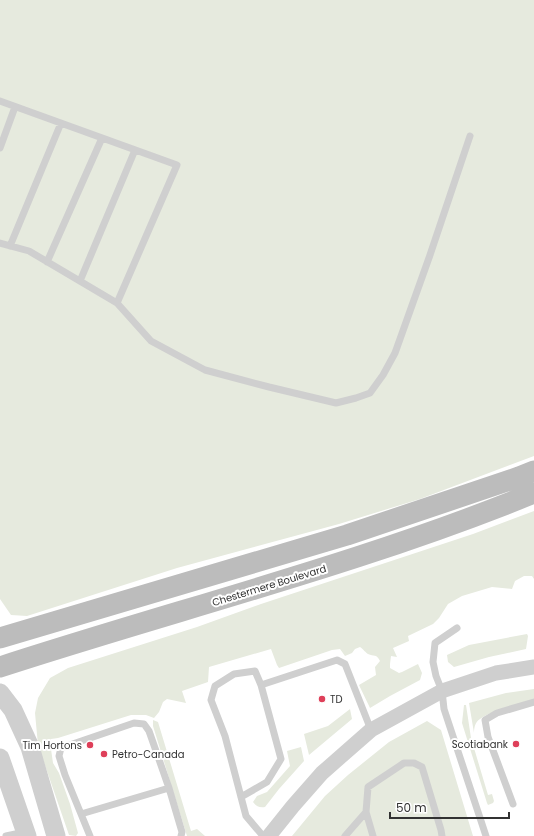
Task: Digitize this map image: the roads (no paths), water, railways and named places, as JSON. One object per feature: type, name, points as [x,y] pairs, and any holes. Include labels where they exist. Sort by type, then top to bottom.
[{"type":"main road","points":[[0,638],[347,535],[534,471]]},
{"type":"main road","name":"Chestermere Boulevard","points":[[0,667],[343,562],[434,532],[534,493]]},
{"type":"street","points":[[269,836],[322,773],[371,730],[442,691],[496,673],[534,667]]},
{"type":"street","points":[[0,693],[13,710],[30,747],[56,836]]},
{"type":"street","points":[[0,758],[26,834]]},
{"type":"lane","points":[[0,101],[177,165],[117,303]]},
{"type":"lane","points":[[0,148],[15,107]]},
{"type":"lane","points":[[10,246],[61,123]]},
{"type":"lane","points":[[0,243],[29,251],[117,303],[151,341],[205,370],[336,403],[370,393],[383,375],[394,353],[430,255],[470,136]]},
{"type":"lane","points":[[47,262],[102,138]]},
{"type":"lane","points":[[80,281],[135,150]]},
{"type":"lane","points":[[457,628],[435,643],[433,662],[436,676],[442,691],[444,709],[486,836]]},
{"type":"lane","points":[[261,685],[337,660],[345,664],[371,730]]},
{"type":"lane","points":[[241,797],[267,782],[281,759],[256,671],[234,674],[214,686],[211,700],[225,736],[241,797],[246,816],[263,836]]},
{"type":"lane","points":[[513,804],[488,738],[485,720],[497,713],[534,702]]},
{"type":"lane","points":[[90,836],[65,775],[59,756],[61,748],[134,723],[144,724],[149,731],[169,788],[182,832],[181,836]]},
{"type":"lane","points":[[373,836],[366,812],[368,787],[404,763],[414,763],[422,767],[442,830],[442,836]]},
{"type":"lane","points":[[81,814],[169,788]]},
{"type":"lane","points":[[345,836],[366,812]]},
{"type":"lane","points":[[6,836],[26,834]]},
{"type":"place","name":"TD","points":[[322,699]]},
{"type":"place","name":"Scotiabank","points":[[516,744]]},
{"type":"place","name":"Tim Hortons","points":[[90,745]]},
{"type":"place","name":"Petro-Canada","points":[[104,754]]}]
